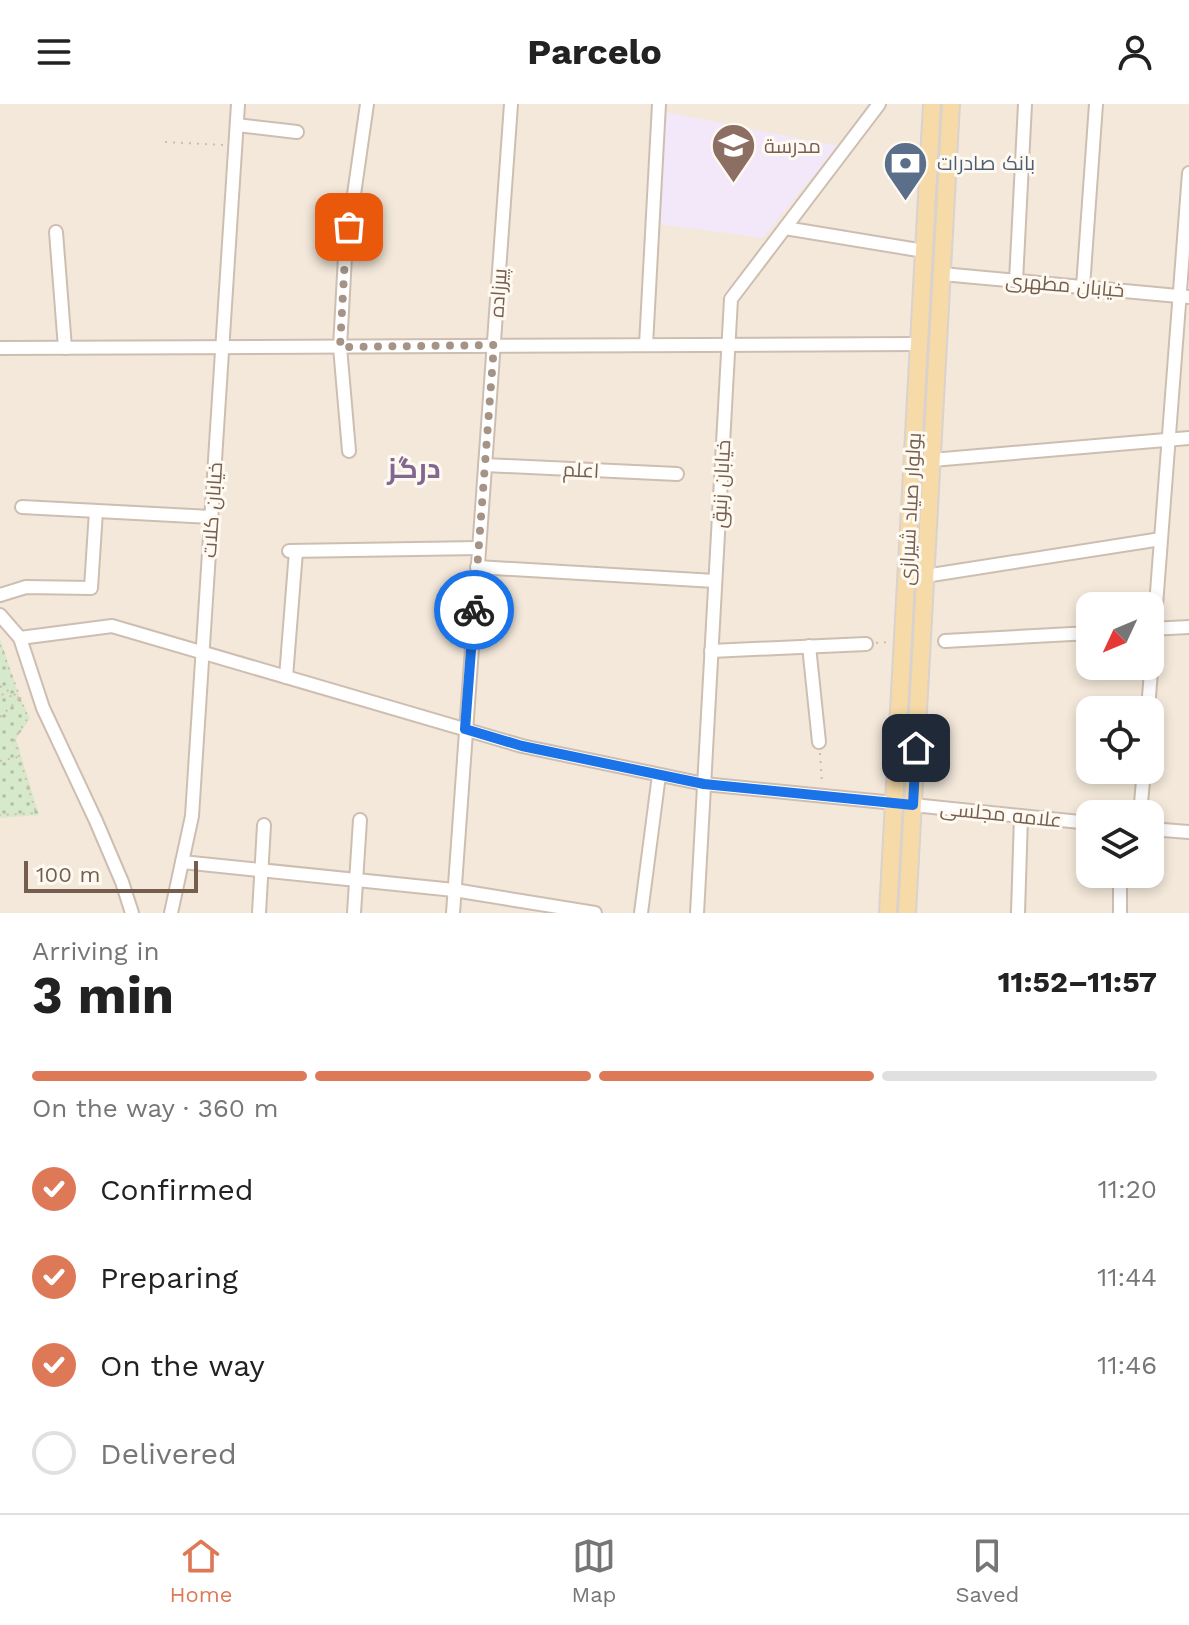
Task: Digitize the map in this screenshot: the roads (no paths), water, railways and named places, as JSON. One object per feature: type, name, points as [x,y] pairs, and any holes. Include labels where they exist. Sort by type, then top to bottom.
[{"type":"main road","name":"بولوار صیاد شیرازی","points":[[888,913],[932,104]]},
{"type":"main road","name":"بولوار صیاد شیرازی","points":[[907,913],[951,104]]},
{"type":"main road","points":[[894,803],[913,805]]},
{"type":"street","name":"خیابان کلات","points":[[171,913],[192,816],[238,104]]},
{"type":"street","points":[[349,451],[340,347],[345,257],[367,104]]},
{"type":"street","name":"پیرزاده","points":[[453,913],[511,104]]},
{"type":"street","points":[[646,345],[659,104]]},
{"type":"street","name":"خیابان زنبق","points":[[697,913],[731,299],[879,104]]},
{"type":"street","points":[[1016,281],[1025,104]]},
{"type":"street","points":[[1083,287],[1096,104]]},
{"type":"street","points":[[237,125],[297,132]]},
{"type":"street","points":[[1156,592],[1184,296],[1189,173]]},
{"type":"street","points":[[785,228],[924,251]]},
{"type":"street","points":[[56,232],[65,348]]},
{"type":"street","name":"خیابان مطهری","points":[[942,274],[1184,296]]},
{"type":"street","points":[[0,348],[919,344]]},
{"type":"street","points":[[932,460],[1189,438]]},
{"type":"street","name":"اعلم","points":[[485,465],[677,474]]},
{"type":"street","points":[[22,507],[211,517]]},
{"type":"street","points":[[0,595],[26,587],[91,588],[96,511]]},
{"type":"street","points":[[925,576],[1161,539]]},
{"type":"street","points":[[286,677],[293,551],[479,548]]},
{"type":"street","points":[[477,567],[715,581]]},
{"type":"street","points":[[0,615],[20,638],[43,708],[101,833],[132,913]]},
{"type":"street","points":[[20,638],[112,626],[522,746],[704,784],[894,803]]},
{"type":"street","points":[[1164,628],[1189,627]]},
{"type":"street","points":[[945,641],[1076,634]]},
{"type":"street","points":[[711,651],[866,644]]},
{"type":"street","points":[[809,646],[819,742]]},
{"type":"street","points":[[641,913],[659,775]]},
{"type":"street","name":"علامه مجلسی","points":[[913,805],[1076,822]]},
{"type":"street","points":[[1018,913],[1021,816]]},
{"type":"street","points":[[354,913],[360,820]]},
{"type":"street","points":[[259,913],[264,825]]},
{"type":"street","points":[[1164,830],[1189,832]]},
{"type":"street","points":[[182,862],[454,890],[595,913]]},
{"type":"street","points":[[1120,888],[1120,913]]},
{"type":"place","name":"مدرسة","points":[[733,185]]},
{"type":"place","name":"بانک صادرات","points":[[906,202]]},
{"type":"district","name":"درگز","points":[[414,468]]}]
